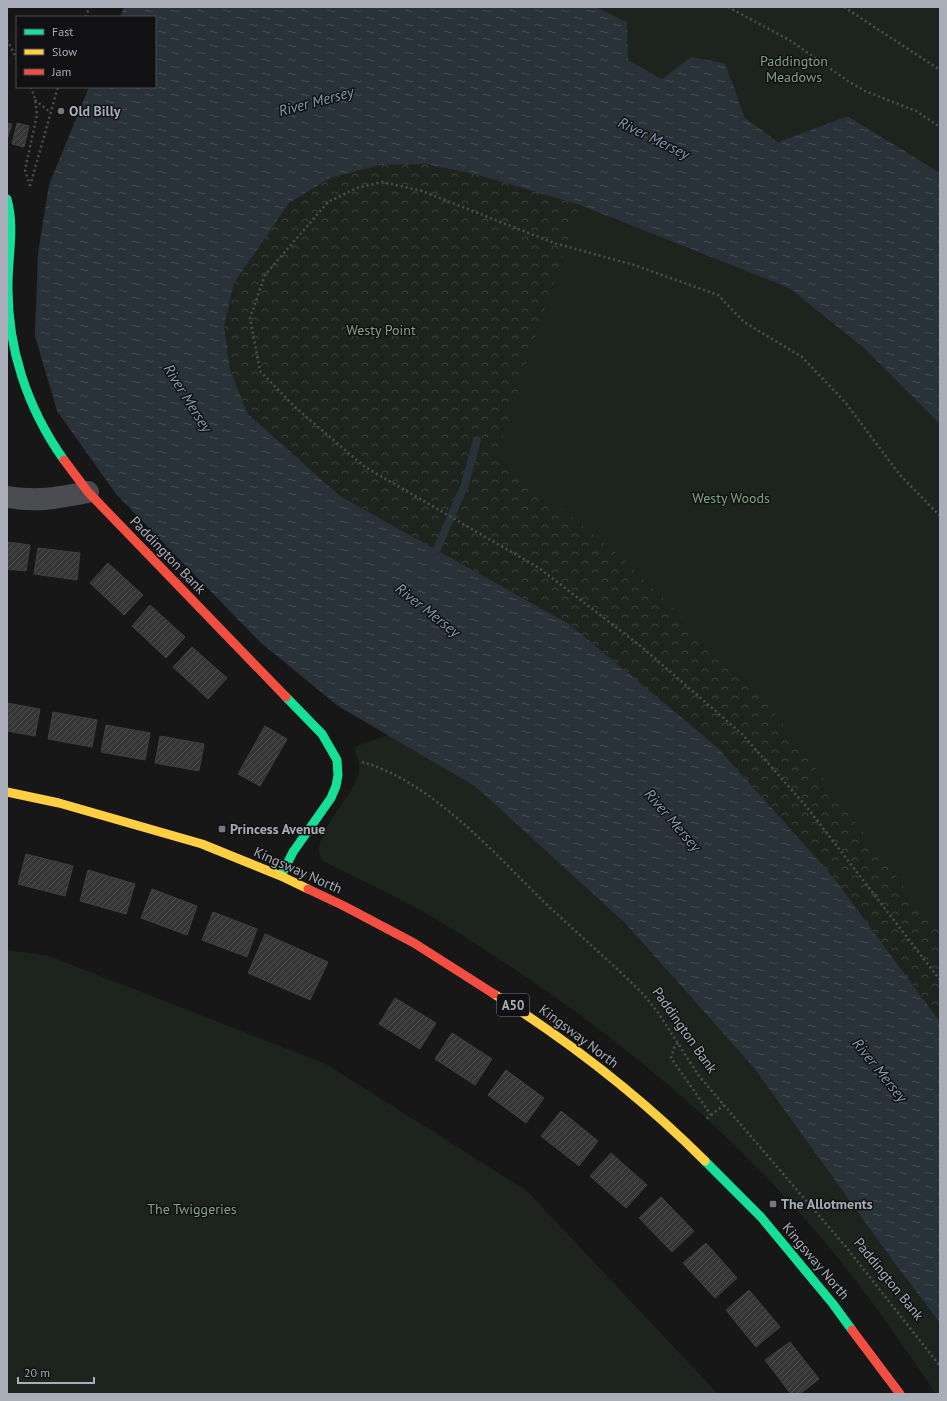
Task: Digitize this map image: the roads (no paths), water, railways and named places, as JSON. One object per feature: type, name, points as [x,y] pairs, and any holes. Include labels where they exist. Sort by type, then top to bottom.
[{"type":"main road","name":"Paddington Bank","points":[[7,199],[11,215],[8,292],[14,344],[24,383],[33,408],[44,430],[58,452],[88,492],[322,734],[333,751],[338,765],[338,780],[331,796],[294,850],[281,876]]},
{"type":"main road","name":"Kingsway North","points":[[7,792],[59,803],[202,844],[281,876],[344,906],[414,943],[538,1022],[605,1072],[683,1139],[761,1217],[834,1304],[900,1394]]},
{"type":"street","points":[[7,497],[26,500],[51,500],[88,492]]},
{"type":"water","name":"River Mersey","points":[[124,7],[596,7],[627,22],[628,60],[662,79],[691,57],[725,63],[745,118],[778,142],[848,116],[940,173],[940,424],[865,349],[789,288],[580,205],[478,175],[426,164],[380,165],[330,178],[289,203],[234,283],[224,326],[230,370],[248,414],[340,496],[569,624],[718,748],[834,878],[940,1022],[940,1323],[896,1265],[754,1068],[626,924],[476,787],[338,706],[260,642],[116,494],[57,411],[35,336],[38,253],[49,185],[89,88],[156,88],[156,16],[120,16]]},
{"type":"waterway","points":[[432,561],[465,484],[477,440]]},
{"type":"place","name":"Old Billy","points":[[61,111]]},
{"type":"place","name":"Princess Avenue","points":[[222,829]]},
{"type":"place","name":"The Allotments","points":[[773,1204]]},
{"type":"park label","name":"Paddington Meadows","points":[[794,70]]},
{"type":"park label","name":"Westy Point","points":[[381,330]]},
{"type":"park label","name":"Westy Woods","points":[[731,498]]},
{"type":"park label","name":"The Twiggeries","points":[[192,1209]]}]
